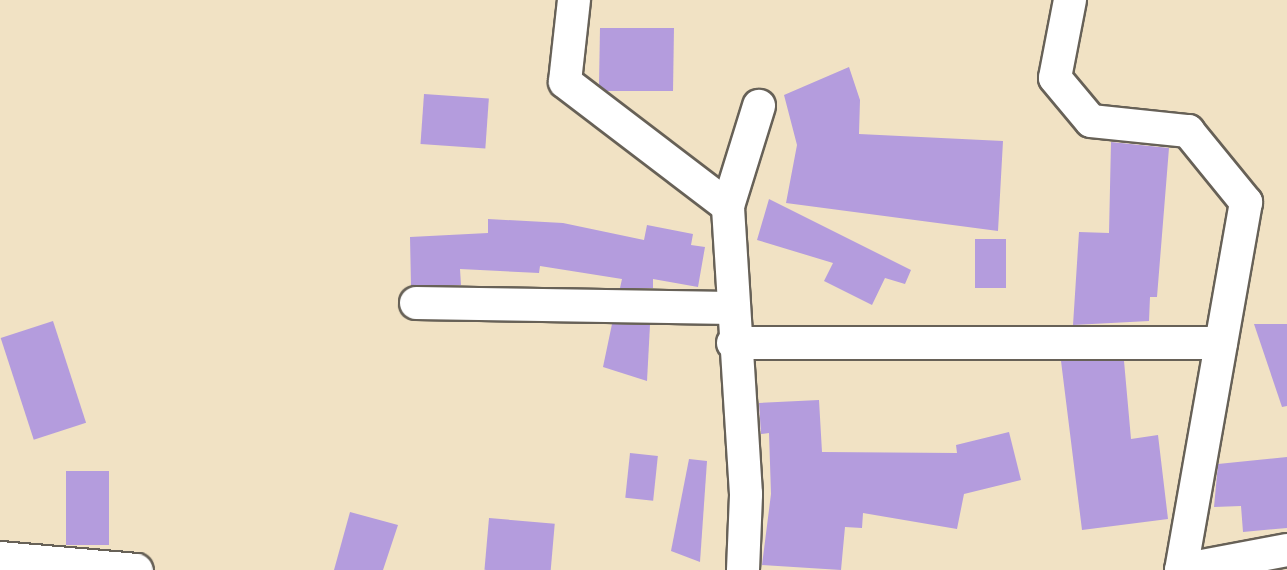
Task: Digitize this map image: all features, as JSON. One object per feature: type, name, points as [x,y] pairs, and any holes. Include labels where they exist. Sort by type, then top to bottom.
[{"type":"street","points":[[575,0],[565,82],[728,206]]},
{"type":"street","points":[[1070,0],[1055,78],[1091,121],[1188,131],[1245,202],[1181,570],[1287,550]]},
{"type":"street","points":[[743,570],[746,494],[733,343],[728,206],[759,106]]},
{"type":"street","points":[[416,303],[732,308]]},
{"type":"street","points":[[733,343],[1221,343]]},
{"type":"street","points":[[0,558],[136,570]]},
{"type":"building","points":[[600,28],[674,28],[673,91],[607,91],[599,85]]},
{"type":"building","points":[[849,67],[860,100],[859,134],[1003,141],[998,231],[786,203],[797,145],[784,95]]},
{"type":"building","points":[[424,94],[489,99],[485,148],[421,144]]},
{"type":"building","points":[[1111,142],[1169,148],[1157,297],[1150,297],[1149,321],[1073,325],[1079,232],[1109,233]]},
{"type":"building","points":[[769,199],[911,270],[905,284],[885,278],[872,305],[824,281],[833,263],[757,240]]},
{"type":"building","points":[[488,219],[563,223],[644,240],[647,225],[693,234],[691,245],[705,247],[698,287],[653,279],[653,288],[620,288],[622,279],[540,266],[539,273],[460,269],[461,285],[411,286],[410,237],[488,233]]},
{"type":"building","points":[[975,239],[1006,239],[1006,288],[975,288]]},
{"type":"building","points":[[53,321],[86,423],[34,440],[1,338]]},
{"type":"building","points":[[612,324],[650,325],[647,381],[603,367]]},
{"type":"building","points":[[1254,324],[1287,324],[1287,406],[1282,407]]},
{"type":"building","points":[[1061,361],[1124,361],[1131,439],[1158,435],[1168,519],[1082,530]]},
{"type":"building","points":[[819,400],[822,452],[957,453],[956,445],[1009,432],[1021,480],[964,494],[957,529],[863,513],[862,528],[845,527],[841,570],[762,565],[771,494],[769,433],[761,434],[759,403]]},
{"type":"building","points":[[630,453],[658,456],[653,501],[625,498]]},
{"type":"building","points":[[1287,457],[1287,528],[1243,532],[1241,506],[1214,507],[1218,464]]},
{"type":"building","points":[[689,459],[707,461],[700,562],[671,551]]},
{"type":"building","points":[[66,471],[109,471],[109,545],[66,545]]},
{"type":"building","points":[[350,512],[398,525],[383,570],[334,570]]},
{"type":"building","points":[[489,518],[555,524],[551,570],[484,570]]}]
